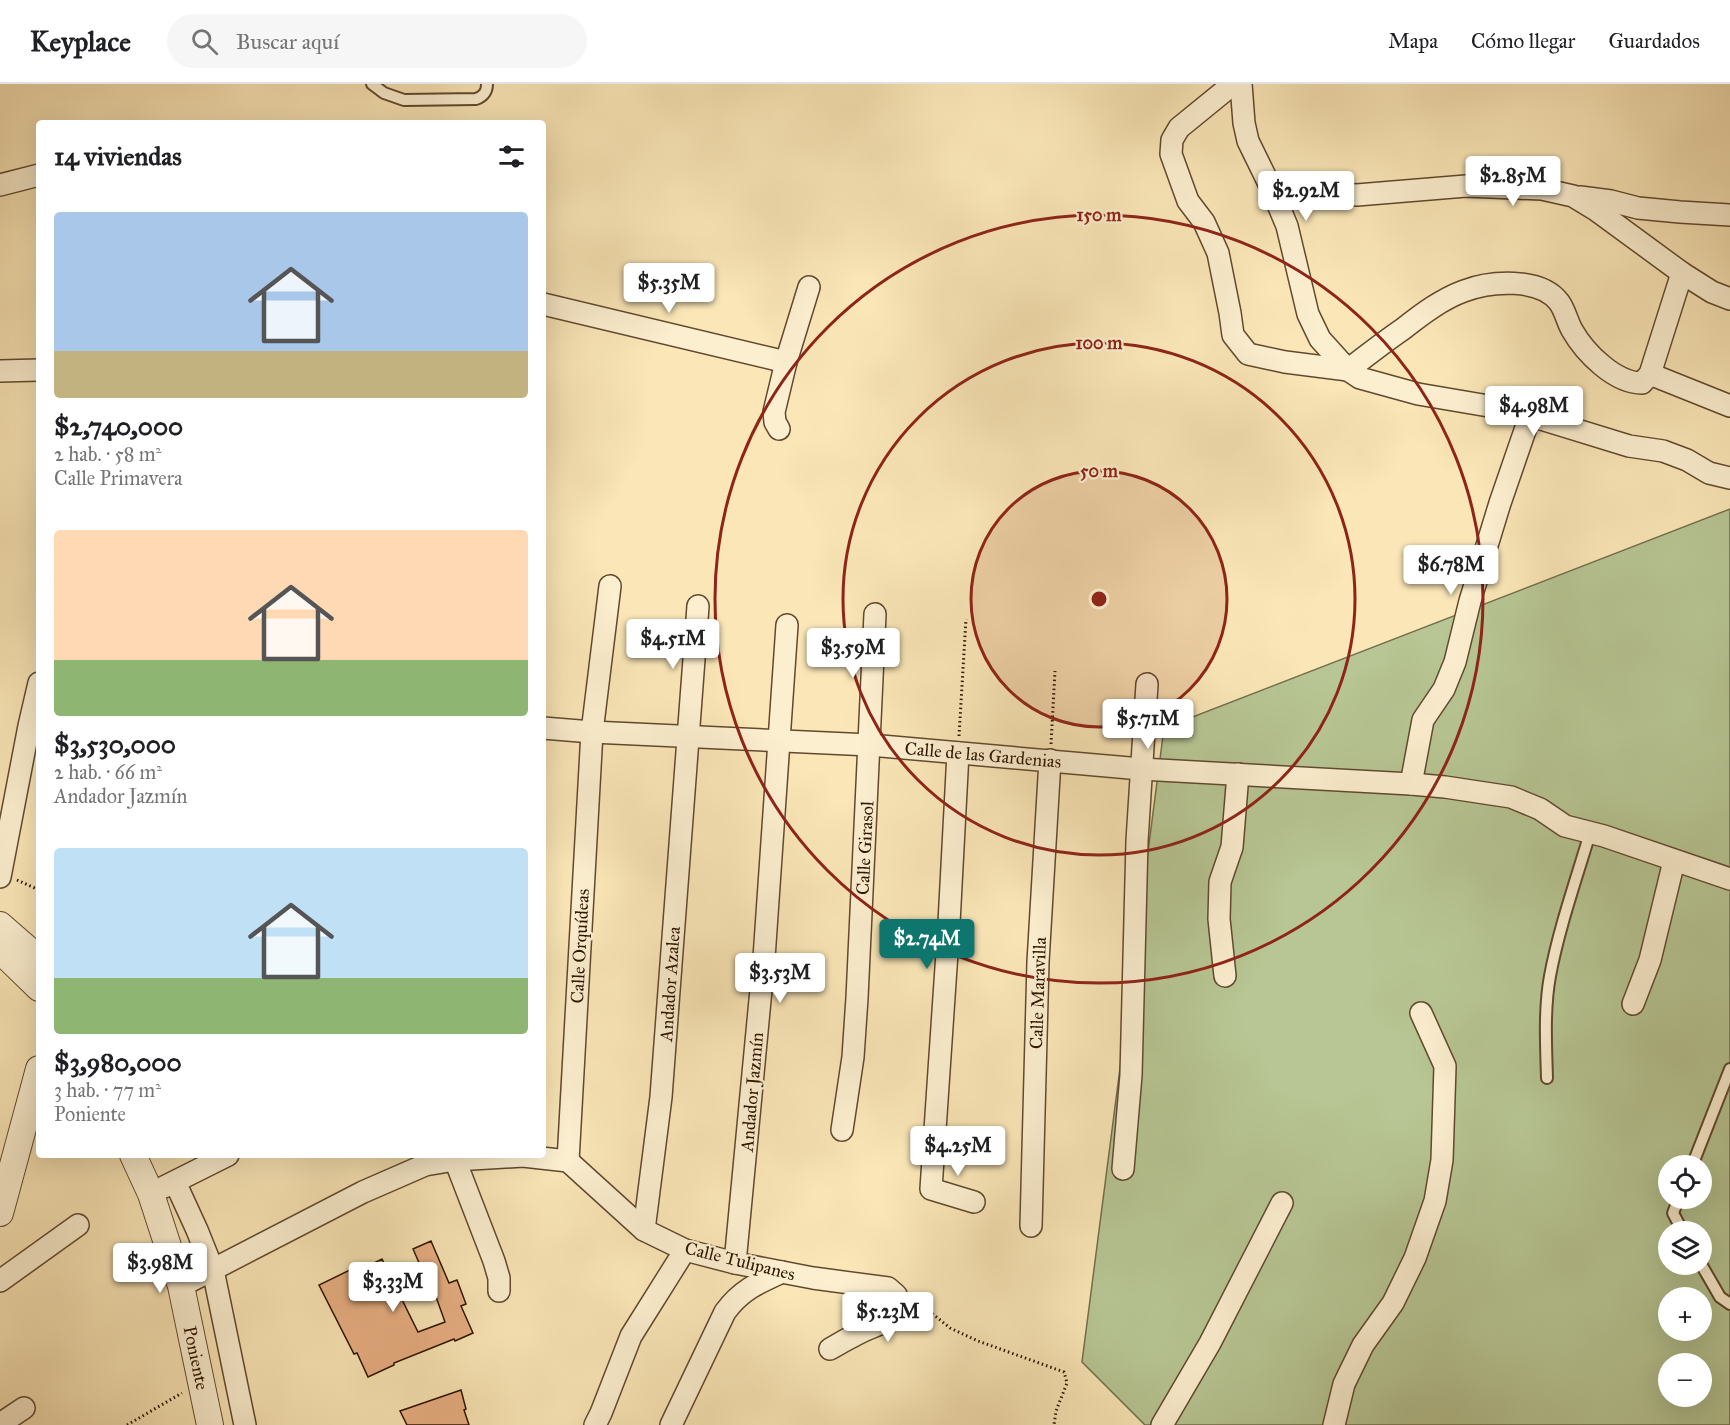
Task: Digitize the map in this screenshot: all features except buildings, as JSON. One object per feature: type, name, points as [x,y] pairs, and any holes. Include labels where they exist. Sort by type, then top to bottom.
[{"type":"street","points":[[1233,84],[1179,128],[1172,140],[1172,154],[1188,201],[1204,222],[1218,254],[1233,335],[1248,354],[1285,362],[1348,370],[1432,307],[1465,290],[1497,284],[1523,284],[1543,288],[1559,302],[1573,332],[1598,362],[1625,380],[1642,383],[1650,374],[1682,273]]},
{"type":"street","points":[[1241,84],[1248,141],[1287,226],[1308,314],[1320,339],[1348,370],[1360,378],[1418,394],[1512,410],[1629,446],[1663,451],[1709,472],[1730,477]]},
{"type":"street","points":[[0,185],[36,176]]},
{"type":"street","points":[[1272,190],[1358,195],[1466,186],[1542,189],[1638,208],[1730,215]]},
{"type":"street","points":[[1573,196],[1596,210],[1682,273],[1712,292],[1730,299]]},
{"type":"street","points":[[779,429],[775,422],[774,412],[786,362],[809,287]]},
{"type":"street","points":[[546,305],[786,362]]},
{"type":"street","points":[[0,371],[36,370]]},
{"type":"street","points":[[1650,374],[1730,406]]},
{"type":"street","points":[[1411,784],[1423,720],[1444,689],[1455,662],[1473,590],[1530,416]]},
{"type":"street","name":"Calle Orquídeas","points":[[568,1161],[592,732],[610,586]]},
{"type":"street","name":"Andador Azalea","points":[[644,1230],[661,1097],[698,606]]},
{"type":"street","name":"Calle Girasol","points":[[842,1130],[853,1057],[875,614]]},
{"type":"street","name":"Andador Jazmín","points":[[735,1263],[764,958],[787,625]]},
{"type":"street","points":[[1123,1169],[1131,1075],[1137,840],[1146,684]]},
{"type":"street","points":[[4,878],[36,696]]},
{"type":"street","name":"Calle de las Gardenias","points":[[546,728],[870,746],[1141,769],[1445,787],[1511,797],[1539,809],[1565,826],[1604,836],[1730,879]]},
{"type":"street","points":[[958,753],[931,1189],[974,1202]]},
{"type":"street","name":"Calle Maravilla","points":[[1031,1226],[1038,962],[1050,760]]},
{"type":"street","points":[[1225,976],[1219,919],[1220,882],[1233,847],[1238,774]]},
{"type":"street","points":[[1633,1004],[1650,960],[1674,861]]},
{"type":"street","points":[[0,925],[36,974]]},
{"type":"street","points":[[0,950],[36,974]]},
{"type":"street","points":[[1334,1425],[1344,1384],[1363,1345],[1392,1302],[1410,1267],[1435,1201],[1442,1160],[1445,1066],[1421,1013]]},
{"type":"street","points":[[0,1213],[36,1080]]},
{"type":"street","name":"Poniente","points":[[134,1158],[150,1194],[181,1286],[210,1425]]},
{"type":"street","points":[[150,1194],[222,1158]]},
{"type":"street","points":[[181,1286],[363,1192],[425,1165],[489,1158]]},
{"type":"street","points":[[541,1158],[568,1161]]},
{"type":"street","points":[[455,1160],[494,1260],[499,1278],[499,1291]]},
{"type":"street","name":"Calle Tulipanes","points":[[568,1161],[644,1230],[685,1250],[735,1263],[813,1278],[888,1288],[896,1295]]},
{"type":"street","points":[[175,1182],[198,1230],[213,1270],[245,1425]]},
{"type":"street","points":[[1162,1425],[1210,1343],[1282,1203]]},
{"type":"street","points":[[0,1281],[78,1225]]},
{"type":"street","points":[[595,1425],[631,1336],[685,1250]]},
{"type":"street","points":[[671,1425],[725,1312],[735,1298],[755,1284],[782,1272]]},
{"type":"street","points":[[830,1349],[861,1332],[880,1325],[889,1317],[894,1308],[896,1295]]},
{"type":"street","points":[[0,1424],[24,1408]]},
{"type":"lane","points":[[372,84],[384,93],[404,100],[476,99],[483,96],[487,90],[487,84]]},
{"type":"lane","points":[[1548,1078],[1546,1010],[1550,978],[1590,833]]},
{"type":"lane","points":[[1696,1155],[1730,1069]]},
{"type":"lane","points":[[1708,1275],[1720,1297],[1730,1304]]},
{"type":"path","points":[[958,753],[966,619]]},
{"type":"path","points":[[1050,760],[1055,671]]},
{"type":"path","points":[[4,878],[18,880],[36,889]]},
{"type":"path","points":[[896,1295],[918,1302],[950,1328],[978,1341],[1064,1372],[1067,1383],[1053,1425]]},
{"type":"path","points":[[127,1425],[201,1381]]},
{"type":"green space","points":[[1730,509],[1730,1425],[1145,1425],[1082,1362],[1164,728]]}]
